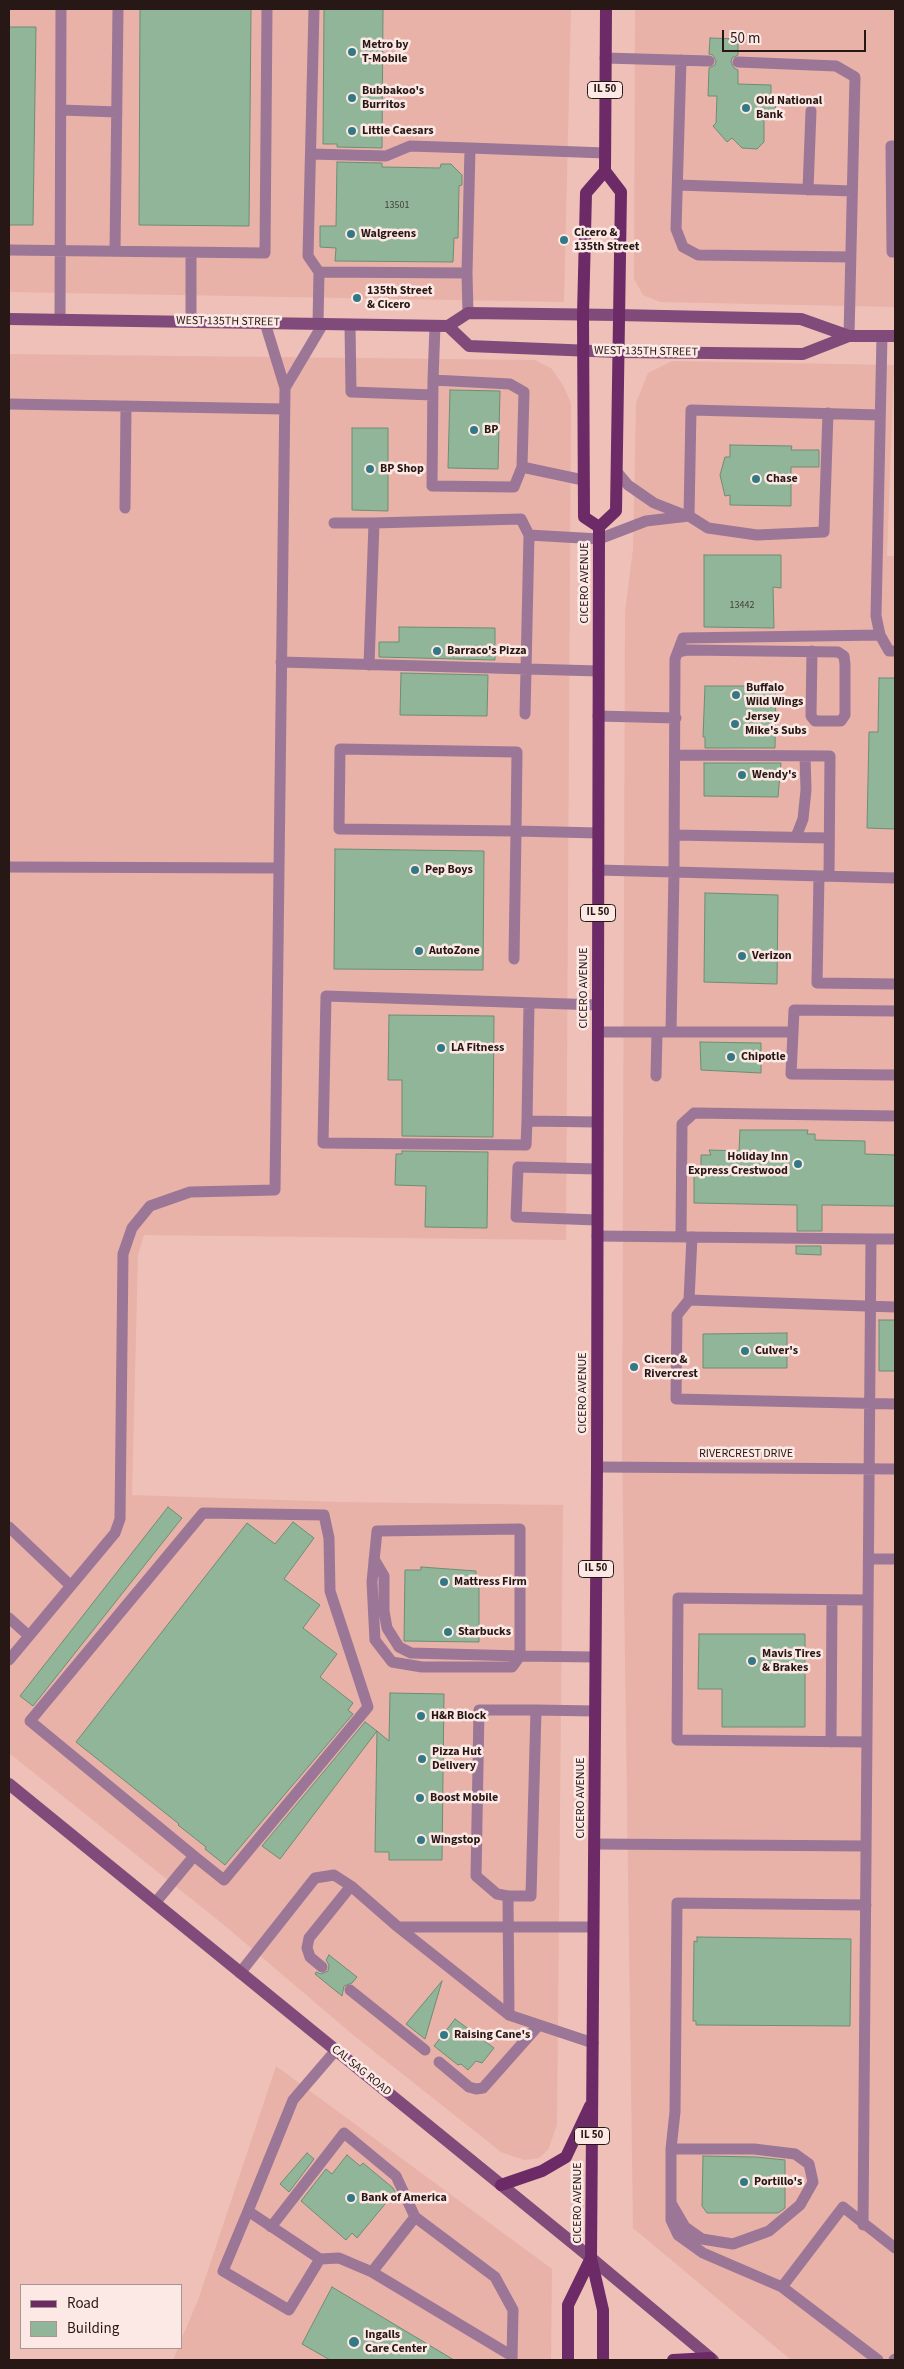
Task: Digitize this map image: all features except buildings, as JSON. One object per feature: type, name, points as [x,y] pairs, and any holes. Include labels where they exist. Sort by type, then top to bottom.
[{"type":"main road","name":"IL 50","points":[[604,171],[606,9]]},
{"type":"main road","name":"CICERO AVENUE","points":[[599,533],[584,517],[582,350],[586,193],[604,171],[621,192],[616,511],[599,533],[597,1468],[591,2258],[603,2310],[603,2360]]},
{"type":"main road","points":[[501,2185],[542,2171],[566,2157],[592,2102]]},
{"type":"main road","name":"CICERO AVENUE","points":[[568,2360],[568,2305],[591,2258]]},
{"type":"main road","points":[[673,2360],[711,2359]]},
{"type":"street","name":"WEST 135TH STREET","points":[[468,313],[801,319],[848,336],[889,336]]},
{"type":"street","points":[[442,326],[468,313]]},
{"type":"street","name":"WEST 135TH STREET","points":[[9,319],[442,326],[470,346],[618,352],[803,354],[848,336]]},
{"type":"street","name":"CAL SAG ROAD","points":[[9,1784],[591,2258],[711,2359]]},
{"type":"lane","points":[[60,320],[61,9]]},
{"type":"lane","points":[[116,251],[118,9]]},
{"type":"lane","points":[[9,250],[265,252],[268,9]]},
{"type":"lane","points":[[285,388],[321,324],[319,272],[308,256],[314,9]]},
{"type":"lane","points":[[605,58],[709,61]]},
{"type":"lane","points":[[681,60],[676,229],[683,247],[698,255],[851,257]]},
{"type":"lane","points":[[738,62],[836,66],[855,77],[848,336]]},
{"type":"lane","points":[[61,110],[117,112]]},
{"type":"lane","points":[[808,190],[811,111]]},
{"type":"lane","points":[[311,154],[386,156],[410,146],[605,153]]},
{"type":"lane","points":[[895,146],[890,146],[894,200],[892,252],[895,252]]},
{"type":"lane","points":[[468,313],[470,148]]},
{"type":"lane","points":[[678,186],[852,191]]},
{"type":"lane","points":[[191,322],[192,252]]},
{"type":"lane","points":[[319,272],[467,273]]},
{"type":"lane","points":[[9,1660],[116,1533],[120,1518],[123,1254],[132,1228],[150,1206],[190,1192],[275,1190],[285,388],[265,323]]},
{"type":"lane","points":[[350,324],[351,392],[433,395]]},
{"type":"lane","points":[[433,380],[510,384],[524,392],[522,467],[514,487],[432,486],[433,380],[442,326]]},
{"type":"lane","points":[[889,336],[880,415],[876,616],[880,635],[889,651],[895,651]]},
{"type":"lane","points":[[9,404],[284,409]]},
{"type":"lane","points":[[125,508],[126,406]]},
{"type":"lane","points":[[689,516],[691,410],[880,415]]},
{"type":"lane","points":[[617,472],[628,485],[654,503],[689,516],[708,528],[757,535],[824,532],[828,413]]},
{"type":"lane","points":[[522,467],[583,480]]},
{"type":"lane","points":[[529,535],[599,533],[670,516],[689,516]]},
{"type":"lane","points":[[334,523],[521,519],[529,535],[525,714]]},
{"type":"lane","points":[[369,665],[374,523]]},
{"type":"lane","points":[[671,1032],[676,755],[675,659],[683,638],[880,635]]},
{"type":"lane","points":[[679,652],[688,650],[838,652],[844,656],[845,714],[841,721],[815,721],[811,716],[812,652]]},
{"type":"lane","points":[[281,662],[598,671]]},
{"type":"lane","points":[[598,716],[676,718]]},
{"type":"lane","points":[[514,959],[516,831],[517,752],[340,749],[339,829],[516,831],[598,833]]},
{"type":"lane","points":[[676,755],[830,756],[829,838],[824,876],[817,983],[895,984]]},
{"type":"lane","points":[[796,837],[803,819],[806,790],[804,756]]},
{"type":"lane","points":[[675,835],[829,838]]},
{"type":"lane","points":[[9,867],[279,868]]},
{"type":"lane","points":[[598,870],[895,878]]},
{"type":"lane","points":[[529,1003],[526,1145],[323,1143],[326,996],[598,1005]]},
{"type":"lane","points":[[895,1011],[794,1010],[791,1074],[895,1075]]},
{"type":"lane","points":[[598,1032],[793,1032]]},
{"type":"lane","points":[[656,1032],[656,1076]]},
{"type":"lane","points":[[895,1116],[694,1113],[682,1124],[689,1300],[678,1315],[676,1399],[895,1404]]},
{"type":"lane","points":[[527,1121],[597,1122]]},
{"type":"lane","points":[[597,1169],[518,1167],[516,1217],[597,1220]]},
{"type":"lane","points":[[597,1236],[895,1239]]},
{"type":"lane","points":[[863,2225],[871,1239]]},
{"type":"lane","points":[[689,1300],[895,1307]]},
{"type":"lane","name":"RIVERCREST DRIVE","points":[[597,1468],[895,1469]]},
{"type":"lane","points":[[203,1513],[324,1515],[330,1538],[330,1591],[368,1707],[224,1880],[194,1856],[30,1721],[203,1513]]},
{"type":"lane","points":[[9,1527],[71,1586]]},
{"type":"lane","points":[[520,1529],[520,1656],[512,1667],[422,1667],[392,1662],[375,1640],[372,1582],[377,1531],[520,1529]]},
{"type":"lane","points":[[374,1559],[384,1576],[384,1612],[387,1628],[398,1647],[411,1653],[595,1657]]},
{"type":"lane","points":[[869,1559],[895,1559]]},
{"type":"lane","points":[[867,1742],[677,1740],[678,1598],[868,1600]]},
{"type":"lane","points":[[831,1742],[832,1600]]},
{"type":"lane","points":[[9,1618],[29,1636]]},
{"type":"lane","points":[[536,1710],[531,1896],[508,1896],[497,1894],[476,1876],[479,1710],[536,1710],[595,1711]]},
{"type":"lane","points":[[594,1844],[866,1846]]},
{"type":"lane","points":[[155,1903],[194,1856]]},
{"type":"lane","points":[[240,1973],[315,1878],[334,1875],[351,1886],[398,1927],[509,2015],[593,2043]]},
{"type":"lane","points":[[322,1967],[310,1957],[307,1948],[309,1938],[351,1886]]},
{"type":"lane","points":[[508,1896],[510,1927],[509,2015]]},
{"type":"lane","points":[[866,1905],[677,1903],[675,2112],[671,2149],[671,2220],[678,2235],[703,2253],[782,2286],[878,2360]]},
{"type":"lane","points":[[398,1927],[593,1927]]},
{"type":"lane","points":[[350,1990],[425,2050]]},
{"type":"lane","points":[[439,2062],[469,2087],[476,2089],[484,2088],[538,2026]]},
{"type":"lane","points":[[320,2259],[290,2310],[223,2272],[293,2100],[336,2050]]},
{"type":"lane","points":[[271,2227],[344,2133],[396,2176],[415,2217],[495,2278],[513,2310],[512,2358]]},
{"type":"lane","points":[[671,2149],[754,2149],[795,2154],[809,2164],[813,2182],[800,2205],[769,2231],[733,2244],[702,2239],[685,2227],[671,2202]]},
{"type":"lane","points":[[782,2286],[843,2208],[895,2248]]},
{"type":"lane","points":[[248,2211],[320,2259],[339,2258],[372,2272],[512,2358]]},
{"type":"lane","points":[[372,2272],[415,2217]]},
{"type":"shaded area","points":[[9,9],[571,9],[564,302],[9,292]]},
{"type":"shaded area","points":[[635,9],[895,9],[895,307],[660,302],[643,295],[634,279]]},
{"type":"shaded area","points":[[9,354],[535,360],[552,369],[564,387],[571,403],[566,1240],[144,1235],[138,1255],[132,1495],[341,1502],[563,1505],[557,2125],[548,2150],[539,2158],[524,2160],[501,2152],[352,2034],[224,1925],[9,1753]]},
{"type":"shaded area","points":[[672,361],[894,365],[887,556],[895,556],[895,2360],[791,2360],[633,2228],[622,1449],[625,612],[633,548],[636,403],[648,373]]},
{"type":"shaded area","points":[[276,2066],[552,2269],[551,2360],[173,2360],[178,2349],[182,2349],[182,2338],[198,2300]]},
{"type":"place","name":"Metro by T-Mobile","points":[[352,52]]},
{"type":"place","name":"Bubbakoo's Burritos","points":[[352,98]]},
{"type":"place","name":"Old National Bank","points":[[746,108]]},
{"type":"place","name":"Little Caesars","points":[[352,131]]},
{"type":"place","name":"Walgreens","points":[[351,234]]},
{"type":"place","name":"Cicero & 135th Street","points":[[564,240]]},
{"type":"place","name":"135th Street & Cicero","points":[[357,298]]},
{"type":"place","name":"BP","points":[[474,430]]},
{"type":"place","name":"BP Shop","points":[[370,469]]},
{"type":"place","name":"Chase","points":[[756,479]]},
{"type":"place","name":"Barraco's Pizza","points":[[437,651]]},
{"type":"place","name":"Buffalo Wild Wings","points":[[736,695]]},
{"type":"place","name":"Jersey Mike's Subs","points":[[735,724]]},
{"type":"place","name":"Wendy's","points":[[742,775]]},
{"type":"place","name":"Pep Boys","points":[[415,870]]},
{"type":"place","name":"AutoZone","points":[[419,951]]},
{"type":"place","name":"Verizon","points":[[742,956]]},
{"type":"place","name":"LA Fitness","points":[[441,1048]]},
{"type":"place","name":"Chipotle","points":[[731,1057]]},
{"type":"place","name":"Holiday Inn Express Crestwood","points":[[798,1164]]},
{"type":"place","name":"Culver's","points":[[745,1351]]},
{"type":"place","name":"Cicero & Rivercrest","points":[[634,1367]]},
{"type":"place","name":"Mattress Firm","points":[[444,1582]]},
{"type":"place","name":"Starbucks","points":[[448,1632]]},
{"type":"place","name":"Mavis Tires & Brakes","points":[[752,1661]]},
{"type":"place","name":"H&R Block","points":[[421,1716]]},
{"type":"place","name":"Pizza Hut Delivery","points":[[422,1759]]},
{"type":"place","name":"Boost Mobile","points":[[420,1798]]},
{"type":"place","name":"Wingstop","points":[[421,1840]]},
{"type":"place","name":"Raising Cane's","points":[[444,2035]]},
{"type":"place","name":"Portillo's","points":[[744,2182]]},
{"type":"place","name":"Bank of America","points":[[351,2198]]},
{"type":"place","name":"Ingalls Care Center","points":[[354,2342]]}]
